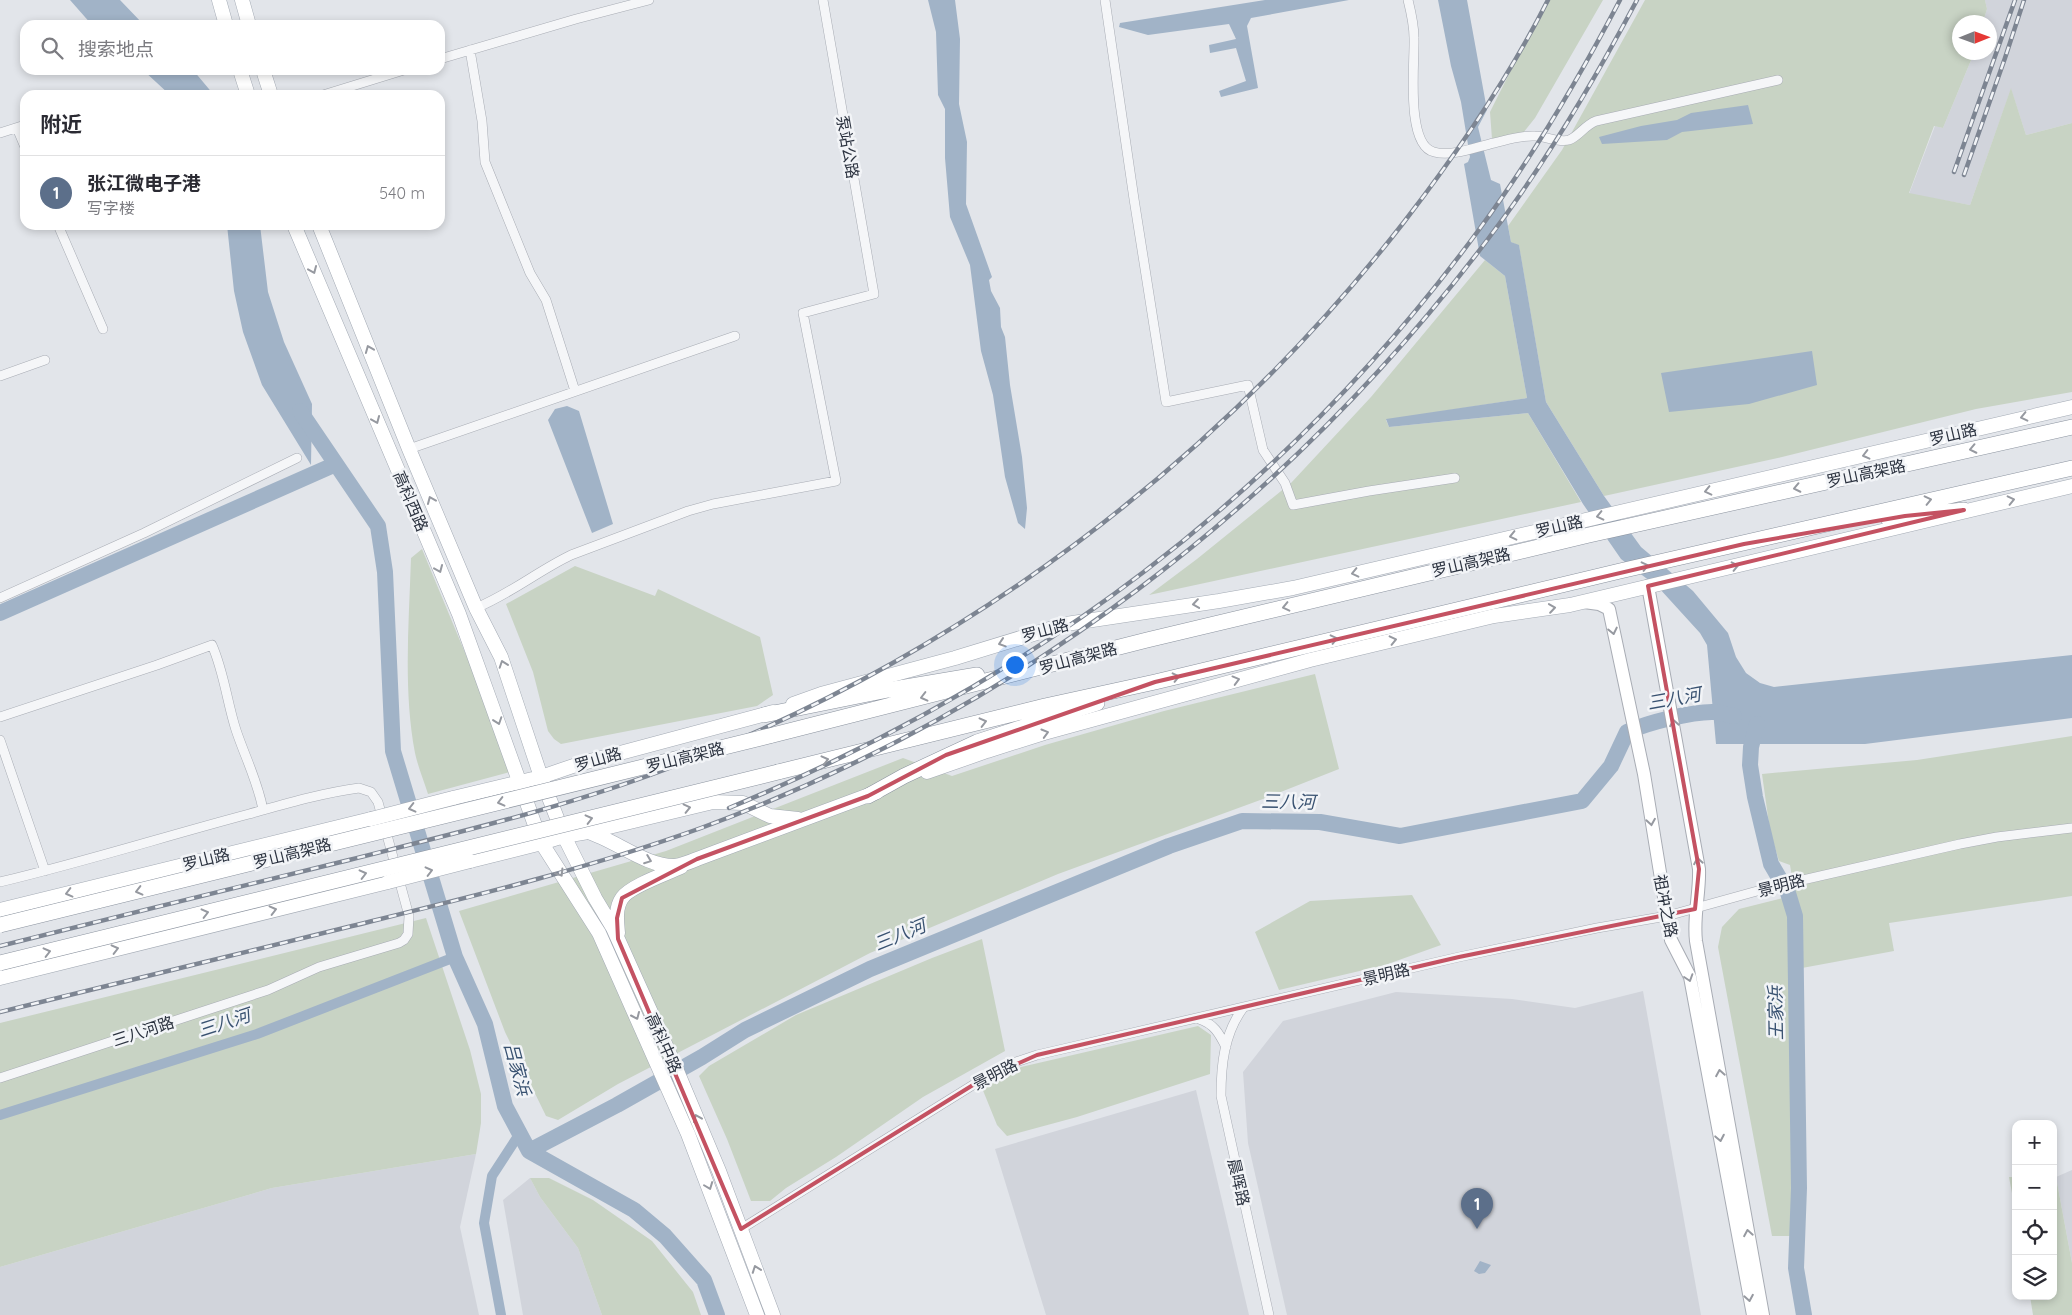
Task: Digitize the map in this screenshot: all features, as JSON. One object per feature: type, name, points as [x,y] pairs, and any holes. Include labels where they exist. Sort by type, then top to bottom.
[{"type":"highway","name":"罗山高架路","points":[[0,925],[769,736],[1147,640],[1589,534],[2072,428]]},
{"type":"highway","points":[[0,963],[1045,706],[1155,682],[1620,571],[2072,468]]},
{"type":"highway","points":[[1744,544],[1865,525],[1905,516],[1964,510]]},
{"type":"highway","points":[[764,715],[1147,640]]},
{"type":"highway","points":[[868,796],[904,776],[977,742],[1104,701],[1155,682]]},
{"type":"main road","points":[[219,0],[225,20]]},
{"type":"main road","points":[[242,0],[248,20]]},
{"type":"main road","points":[[242,75],[246,90]]},
{"type":"main road","points":[[265,75],[269,90]]},
{"type":"main road","name":"高科西路","points":[[296,230],[459,614],[518,781]]},
{"type":"main road","name":"高科西路","points":[[322,230],[409,449],[476,608],[501,657],[541,777]]},
{"type":"main road","name":"罗山路","points":[[0,910],[518,781],[541,777],[579,764],[764,715],[821,694],[955,658],[1041,630],[1066,624],[1284,589],[2072,407]]},
{"type":"main road","points":[[588,832],[617,843],[647,860],[674,866],[987,751],[1242,678],[1494,616],[1584,602],[1901,527],[1964,510],[2072,486]]},
{"type":"main road","name":"祖冲之路","points":[[1648,586],[1699,869],[1699,893],[1695,909],[1696,941],[1763,1315]]},
{"type":"main road","name":"祖冲之路","points":[[1584,602],[1600,604],[1609,610],[1644,774],[1671,940],[1690,977],[1752,1315]]},
{"type":"main road","name":"高科中路","points":[[541,777],[564,836],[618,939],[672,1059],[741,1229],[773,1315]]},
{"type":"main road","name":"高科中路","points":[[518,781],[541,842],[599,933],[705,1176],[757,1315]]},
{"type":"main road","points":[[0,978],[388,882],[564,836],[723,801],[743,803],[770,816],[787,819],[804,818]]},
{"type":"main road","points":[[618,939],[618,907],[622,898],[630,891],[697,859]]},
{"type":"street","points":[[445,58],[649,0]]},
{"type":"street","name":"泵站公路","points":[[476,608],[497,599],[571,555],[688,511],[713,504],[836,481],[803,313],[874,294],[823,0]]},
{"type":"street","points":[[1105,0],[1166,402],[1248,385],[1263,450],[1285,483],[1293,505],[1455,478]]},
{"type":"street","points":[[1408,0],[1414,37],[1413,91],[1419,136],[1424,146],[1434,152],[1444,153],[1532,136],[1562,141],[1569,140],[1589,124],[1596,121],[1778,80]]},
{"type":"street","points":[[470,50],[482,121],[485,162],[530,273],[546,300],[575,391]]},
{"type":"street","points":[[339,90],[388,75]]},
{"type":"street","points":[[0,133],[20,126]]},
{"type":"street","points":[[60,230],[103,329]]},
{"type":"street","points":[[409,449],[735,336]]},
{"type":"street","points":[[0,376],[45,360]]},
{"type":"street","points":[[0,598],[144,533],[296,458]]},
{"type":"street","points":[[0,717],[212,645],[224,678],[236,728],[259,788],[263,810],[0,882]]},
{"type":"street","points":[[0,740],[45,871]]},
{"type":"street","name":"三八河路","points":[[0,1078],[268,990],[319,967],[404,940],[408,934],[409,916],[407,904],[378,802],[371,792],[366,789],[351,789],[263,810]]},
{"type":"street","name":"景明路","points":[[741,1229],[999,1070],[1037,1055],[1199,1019],[1468,955],[1597,928],[1667,916],[1802,879],[1960,844],[2072,828]]},
{"type":"street","name":"晨晖路","points":[[1243,1008],[1232,1027],[1226,1047],[1221,1076],[1221,1096],[1269,1315]]},
{"type":"street","points":[[1199,1019],[1212,1025],[1217,1030],[1226,1047]]},
{"type":"highlighted area","points":[[1964,510],[1648,586],[1699,869],[1695,909],[1459,957],[1037,1055],[981,1080],[741,1229],[618,939],[617,918],[622,898],[697,859],[868,796],[946,755],[1155,682],[1620,571],[1744,544],[1905,516]]},
{"type":"shaded area","points":[[1985,0],[2072,0],[2072,123],[2026,135],[2011,89],[1970,205],[1909,194],[1935,126],[1943,128],[1971,60],[1997,60],[1997,15],[1985,15],[1987,9]]},
{"type":"shaded area","points":[[1643,991],[1701,1315],[1287,1315],[1248,1143],[1243,1072],[1283,1021],[1396,992],[1512,999],[1575,1008]]},
{"type":"shaded area","points":[[1196,1090],[1249,1315],[1046,1315],[995,1149]]},
{"type":"shaded area","points":[[476,1154],[460,1227],[479,1315],[0,1315],[0,1267],[272,1188]]},
{"type":"shaded area","points":[[2072,1170],[2072,1263],[2057,1182],[2057,1177]]},
{"type":"shaded area","points":[[530,1178],[540,1197],[578,1248],[602,1315],[523,1315],[503,1200]]},
{"type":"green space","points":[[1546,0],[1603,0],[1535,118],[1523,133],[1492,139],[1490,112]]},
{"type":"green space","points":[[1645,0],[1985,0],[1987,9],[1985,15],[1952,15],[1952,60],[1971,60],[1943,128],[1934,126],[1909,193],[1970,205],[2011,88],[2026,135],[2072,123],[2072,392],[1976,409],[1782,457],[1604,496],[1546,402],[1519,246],[1511,242],[1508,226],[1562,150]]},
{"type":"green space","points":[[1485,260],[1505,276],[1527,398],[1386,420],[1389,427],[1528,413],[1581,502],[1149,595],[1291,483],[1371,397]]},
{"type":"green space","points":[[422,549],[514,771],[428,794],[415,753],[411,729],[408,680],[411,558]]},
{"type":"green space","points":[[575,566],[655,596],[658,589],[760,637],[773,695],[757,706],[561,744],[548,731],[533,672],[506,604]]},
{"type":"green space","points":[[1315,674],[1339,769],[1263,799],[1058,874],[870,953],[618,1084],[558,1120],[546,1116],[505,1032],[459,911],[666,851],[903,758],[952,776],[1045,745],[1164,711]]},
{"type":"green space","points":[[2072,736],[2072,896],[1889,923],[1894,951],[1802,968],[1803,1236],[1772,1236],[1718,947],[1722,927],[1739,909],[1795,895],[1790,865],[1779,861],[1770,831],[1762,774],[1917,760]]},
{"type":"green space","points":[[1412,895],[1441,945],[1385,965],[1279,990],[1255,932],[1310,901]]},
{"type":"green space","points":[[426,918],[470,1050],[481,1094],[481,1123],[476,1154],[272,1188],[0,1267],[0,1023]]},
{"type":"green space","points":[[982,939],[1005,1051],[923,1097],[836,1157],[786,1188],[770,1201],[751,1201],[727,1139],[699,1076],[709,1066],[796,1015]]},
{"type":"green space","points":[[1198,1026],[1211,1035],[1210,1074],[1077,1117],[1007,1136],[997,1125],[982,1088],[1021,1067]]},
{"type":"green space","points":[[2009,1177],[2012,1177],[2012,1193]]},
{"type":"green space","points":[[530,1178],[549,1178],[593,1200],[652,1241],[693,1292],[701,1315],[602,1315],[578,1248],[540,1197]]},
{"type":"green space","points":[[2057,1182],[2072,1263],[2072,1315],[2033,1315],[2031,1300],[2057,1300]]},
{"type":"water","points":[[70,0],[120,0],[139,20],[88,20]]},
{"type":"water","points":[[928,0],[955,0],[960,39],[959,104],[967,142],[966,204],[992,277],[989,280],[991,291],[1000,308],[1001,327],[1005,337],[1010,385],[1022,457],[1027,508],[1025,529],[1018,523],[1005,477],[993,395],[981,351],[970,265],[950,217],[945,158],[945,109],[938,95],[936,32]]},
{"type":"water","points":[[1265,0],[1349,0],[1251,18],[1247,26],[1258,88],[1221,97],[1219,91],[1246,81],[1236,48],[1210,53],[1209,45],[1236,39],[1229,24],[1148,35],[1119,27],[1120,23]]},
{"type":"water","points":[[1438,0],[1467,0],[1487,110],[1478,127],[1491,180],[1500,184],[1511,242],[1519,245],[1546,402],[1604,496],[1641,547],[1693,591],[1728,633],[1736,657],[1746,673],[1760,683],[1774,687],[2072,655],[2072,718],[1865,744],[1716,744],[1707,645],[1700,633],[1659,588],[1621,559],[1583,504],[1528,413],[1389,427],[1386,419],[1527,398],[1505,276],[1480,256],[1464,164],[1468,162],[1470,157],[1461,102],[1451,66]]},
{"type":"water","points":[[148,75],[197,75],[210,90],[165,90]]},
{"type":"water","points":[[1748,105],[1753,124],[1682,132],[1667,140],[1602,144],[1599,137],[1641,126],[1677,120],[1691,113]]},
{"type":"water","points":[[228,230],[261,230],[268,292],[284,342],[312,404],[311,465],[262,385],[243,332],[234,291]]},
{"type":"water","points":[[1812,351],[1817,385],[1749,404],[1669,412],[1661,373]]},
{"type":"water","points":[[567,406],[579,411],[613,524],[592,533],[548,420],[555,409]]},
{"type":"water","points":[[1480,1261],[1491,1265],[1485,1273],[1479,1274],[1474,1271]]},
{"type":"waterway","name":"吕家浜","points":[[300,411],[378,526],[385,572],[393,751],[455,957],[485,1024],[505,1106],[529,1151],[634,1210],[665,1236],[704,1280],[717,1315]]},
{"type":"waterway","points":[[0,613],[336,464]]},
{"type":"waterway","name":"三八河","points":[[529,1151],[617,1105],[702,1057],[745,1030],[870,969],[1169,846],[1242,821],[1320,822],[1400,836],[1582,801],[1611,766],[1627,732],[1657,721],[1695,713],[1715,712],[1734,716]]},
{"type":"waterway","name":"王家浜","points":[[1757,724],[1751,747],[1750,765],[1755,797],[1771,864],[1788,893],[1795,916],[1799,1188],[1796,1268],[1804,1315]]},
{"type":"waterway","name":"三八河","points":[[0,1115],[257,1034],[455,957]]},
{"type":"waterway","points":[[501,1315],[484,1223],[492,1176],[520,1133]]},
{"type":"railway","points":[[0,946],[474,828],[556,806],[637,780],[783,720],[885,667],[983,608],[1077,543],[1167,471],[1251,393],[1331,310],[1404,222],[1463,142],[1499,87],[1548,0]]},
{"type":"railway","points":[[729,808],[840,758],[946,702],[1047,640],[1144,572],[1235,497],[1321,416],[1402,327],[1478,231],[1554,118],[1620,0]]},
{"type":"railway","points":[[0,1012],[484,893],[615,857],[658,843],[701,828],[816,781],[928,725],[1035,661],[1137,590],[1234,512],[1325,427],[1410,336],[1488,239],[1529,182],[1586,92],[1637,0]]},
{"type":"railway","points":[[1954,172],[2015,0]]},
{"type":"railway","points":[[1964,175],[2024,0]]},
{"type":"place","name":"张江微电子港","points":[[1477,1229]]}]
